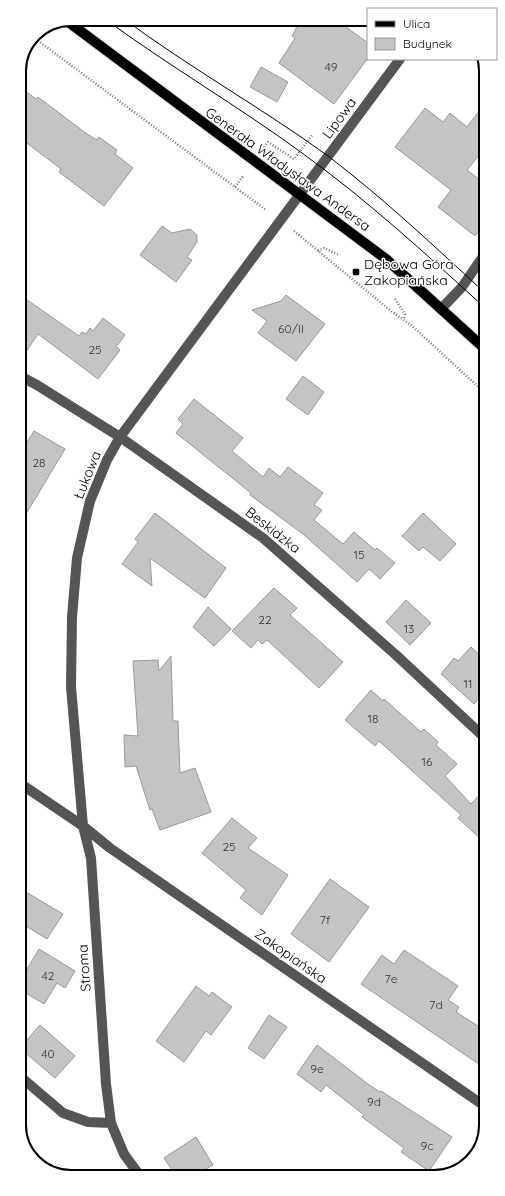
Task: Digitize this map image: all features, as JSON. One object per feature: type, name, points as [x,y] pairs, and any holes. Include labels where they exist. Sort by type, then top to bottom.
[{"type":"main road","name":"Generała Władysława Andersa","points":[[74,26],[386,259],[479,343]]},
{"type":"street","name":"Lipowa","points":[[301,195],[337,143],[399,60]]},
{"type":"street","name":"Łukowa","points":[[82,826],[71,687],[72,617],[78,558],[90,501],[107,460],[120,437],[301,195]]},
{"type":"street","points":[[441,309],[462,287],[479,262]]},
{"type":"street","name":"Beskidzka","points":[[26,379],[120,437],[263,538],[396,655],[479,732]]},
{"type":"street","points":[[26,787],[82,826]]},
{"type":"street","name":"Zakopiańska","points":[[82,826],[117,852],[479,1102]]},
{"type":"street","name":"Stroma","points":[[82,826],[91,858],[106,1084],[111,1123],[124,1154],[136,1170]]},
{"type":"street","points":[[26,1081],[63,1112],[88,1122],[111,1123]]},
{"type":"path","points":[[38,41],[281,221],[391,311],[404,319],[479,387]]},
{"type":"path","points":[[268,142],[294,160],[313,134]]},
{"type":"path","points":[[318,251],[324,248],[339,255]]},
{"type":"path","points":[[395,300],[405,314],[404,319]]},
{"type":"building","points":[[297,26],[345,26],[367,42],[367,59],[334,104],[279,63],[295,38],[292,36]]},
{"type":"building","points":[[261,67],[288,82],[277,102],[250,87]]},
{"type":"building","points":[[26,91],[36,99],[38,97],[87,134],[97,140],[99,137],[117,150],[115,154],[133,168],[104,206],[59,172],[61,169],[26,142]]},
{"type":"building","points":[[425,108],[443,122],[450,113],[467,127],[479,111],[479,155],[467,170],[479,179],[479,231],[475,236],[438,207],[451,190],[395,147]]},
{"type":"building","points":[[162,226],[172,233],[190,229],[197,235],[197,242],[187,257],[192,260],[176,282],[140,255]]},
{"type":"building","points":[[286,295],[325,324],[296,361],[258,333],[267,321],[252,310],[281,301]]},
{"type":"building","points":[[26,299],[79,336],[82,332],[86,334],[90,328],[93,331],[103,318],[125,335],[116,347],[120,350],[98,379],[38,334],[26,352]]},
{"type":"building","points":[[303,376],[324,392],[308,415],[286,399]]},
{"type":"building","points":[[194,399],[243,438],[232,451],[263,477],[269,468],[280,477],[288,467],[323,493],[314,505],[322,510],[314,520],[343,544],[354,532],[375,550],[377,548],[395,563],[380,579],[369,569],[357,582],[303,534],[250,495],[251,493],[176,433],[183,424],[178,419]]},
{"type":"building","points":[[34,431],[65,449],[26,514],[26,444]]},
{"type":"building","points":[[155,513],[226,568],[205,598],[150,558],[152,586],[122,564],[138,542],[135,539]]},
{"type":"building","points":[[423,513],[456,544],[440,561],[423,547],[419,551],[402,536]]},
{"type":"building","points":[[274,588],[297,608],[290,615],[343,662],[319,688],[267,640],[262,644],[258,640],[251,648],[232,631]]},
{"type":"building","points":[[406,600],[431,623],[410,645],[386,622]]},
{"type":"building","points":[[208,607],[231,629],[214,646],[193,627]]},
{"type":"building","points":[[471,647],[479,654],[479,698],[474,704],[441,674],[454,658],[458,661]]},
{"type":"building","points":[[171,656],[173,721],[178,721],[180,773],[195,768],[211,812],[160,830],[152,809],[150,810],[136,766],[125,767],[124,735],[138,736],[133,661],[158,660],[159,671]]},
{"type":"building","points":[[371,690],[383,701],[384,699],[421,732],[424,729],[438,742],[436,745],[457,764],[445,776],[471,804],[479,795],[479,837],[458,818],[461,815],[379,741],[375,746],[345,720]]},
{"type":"building","points":[[232,818],[257,838],[248,848],[288,875],[262,915],[240,898],[246,890],[202,853]]},
{"type":"building","points":[[330,879],[369,907],[329,962],[291,934]]},
{"type":"building","points":[[26,892],[63,914],[47,939],[26,926]]},
{"type":"building","points":[[39,949],[75,971],[65,988],[57,983],[44,1004],[26,993],[26,971]]},
{"type":"building","points":[[404,950],[458,986],[448,1000],[459,1007],[456,1012],[479,1027],[479,1064],[361,984],[382,955],[394,964]]},
{"type":"building","points":[[196,986],[209,996],[212,992],[232,1007],[211,1035],[206,1031],[184,1062],[156,1041]]},
{"type":"building","points":[[269,1015],[287,1027],[264,1059],[248,1048]]},
{"type":"building","points":[[40,1025],[75,1056],[55,1078],[26,1053],[26,1041]]},
{"type":"building","points":[[317,1045],[368,1084],[452,1137],[430,1170],[428,1170],[401,1152],[404,1148],[362,1117],[364,1115],[326,1085],[321,1092],[297,1074]]},
{"type":"building","points":[[196,1137],[213,1165],[204,1170],[172,1170],[164,1158]]},
{"type":"tram line","points":[[115,26],[278,136],[350,189],[479,302]]},
{"type":"tram line","points":[[134,26],[174,54],[278,121],[328,156],[388,205],[479,287]]},
{"type":"place","name":"Dębowa Góra Zakopiańska","points":[[356,272]]}]
